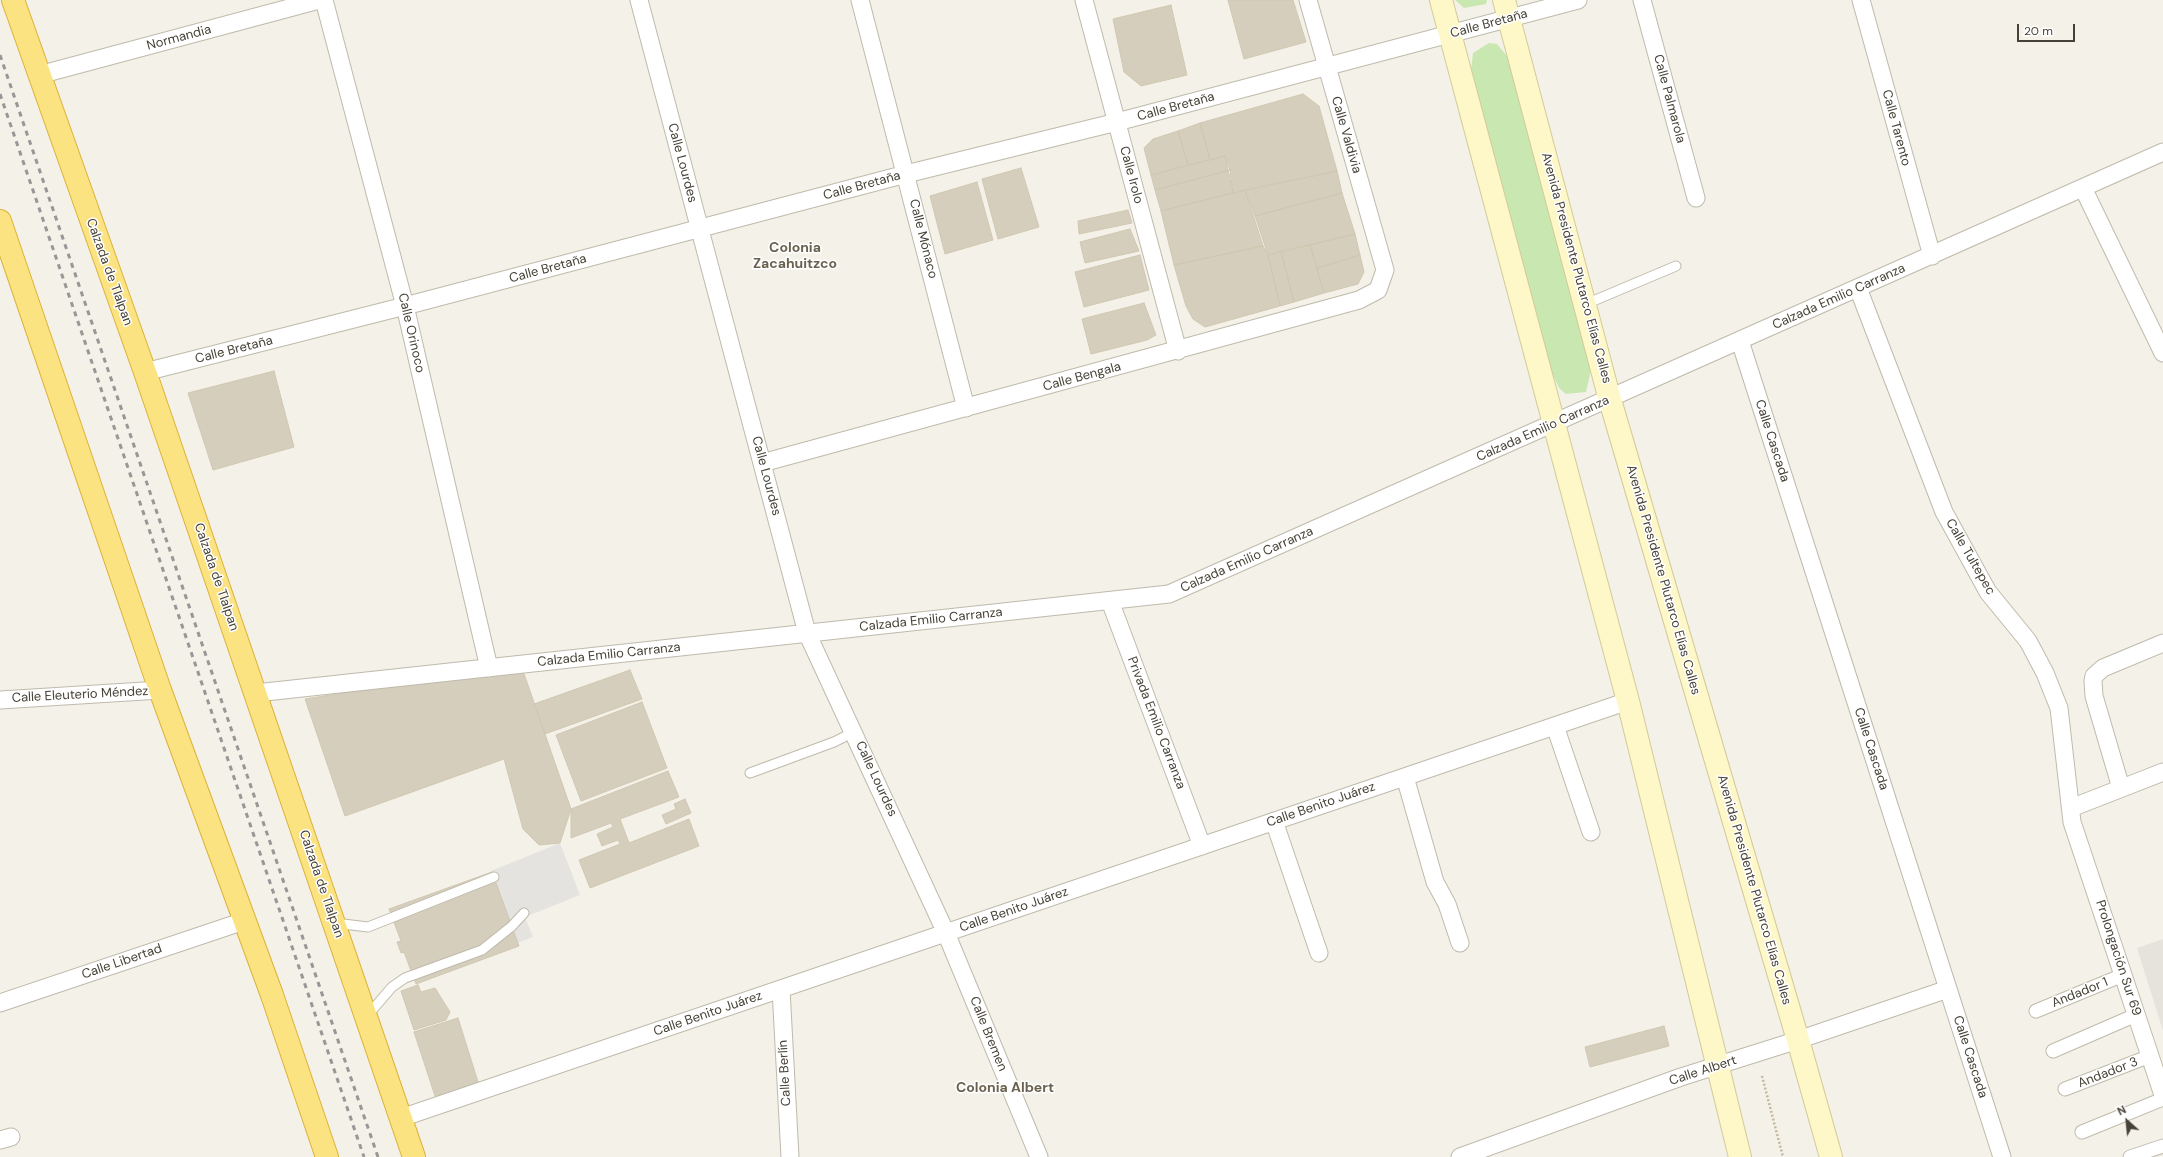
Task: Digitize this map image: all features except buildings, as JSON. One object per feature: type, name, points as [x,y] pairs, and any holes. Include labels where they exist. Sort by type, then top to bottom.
[{"type":"highway","name":"Calzada de Tlalpan","points":[[13,0],[145,372],[414,1157]]},
{"type":"highway","points":[[2,236],[160,690],[244,921],[327,1157]]},
{"type":"main road","points":[[1441,0],[1628,701],[1740,1157]]},
{"type":"main road","name":"Avenida Presidente Plutarco Elías Calles","points":[[1506,9],[1586,304],[1610,400],[1798,1040],[1830,1157]]},
{"type":"street","name":"Normandia","points":[[40,75],[319,0]]},
{"type":"street","name":"Calle Orinoco","points":[[324,0],[405,306],[489,668]]},
{"type":"street","name":"Calle Lourdes","points":[[639,0],[807,634],[854,732],[946,933]]},
{"type":"street","name":"Calle Mónaco","points":[[860,0],[966,408]]},
{"type":"street","name":"Calle Irolo","points":[[1084,0],[1178,351]]},
{"type":"street","name":"Calle Valdivia","points":[[1308,0],[1385,270]]},
{"type":"street","name":"Calle Bretaña","points":[[145,372],[405,306],[906,174],[1117,122],[1450,34],[1506,9],[1578,0]]},
{"type":"street","name":"Calle Palmarola","points":[[1642,0],[1696,198]]},
{"type":"street","name":"Calle Tarento","points":[[1861,0],[1932,256]]},
{"type":"street","name":"Calzada Emilio Carranza","points":[[256,693],[1169,594],[1610,400],[2163,152]]},
{"type":"street","points":[[2083,188],[2163,353]]},
{"type":"street","name":"Calle Bengala","points":[[762,463],[1178,351],[1359,300],[1378,290],[1385,270]]},
{"type":"street","name":"Calle Tultepec","points":[[1858,288],[1944,512],[1988,592],[2028,641],[2045,673],[2059,708],[2072,815]]},
{"type":"street","name":"Calle Cascada","points":[[1740,341],[2002,1157]]},
{"type":"street","name":"Privada Emilio Carranza","points":[[1110,601],[1202,846]]},
{"type":"street","points":[[2121,788],[2094,696],[2094,676],[2104,668],[2163,643]]},
{"type":"street","name":"Calle Eleuterio Méndez","points":[[0,700],[160,690]]},
{"type":"street","name":"Calle Benito Juárez","points":[[401,1118],[1628,701]]},
{"type":"street","points":[[1555,726],[1591,832]]},
{"type":"street","points":[[2072,815],[2121,788],[2163,772]]},
{"type":"street","points":[[1405,777],[1434,882],[1447,904],[1460,943]]},
{"type":"street","name":"Prolongación Sur 69","points":[[2072,815],[2163,1095]]},
{"type":"street","points":[[1274,821],[1319,953]]},
{"type":"street","name":"Calle Libertad","points":[[0,1003],[244,921]]},
{"type":"street","name":"Calle Bremen","points":[[946,933],[1039,1157]]},
{"type":"street","name":"Andador 1","points":[[2036,1010],[2123,975]]},
{"type":"street","name":"Calle Berlín","points":[[781,989],[790,1157]]},
{"type":"street","name":"Calle Albert","points":[[1460,1157],[1718,1065],[1798,1040],[1948,989]]},
{"type":"street","points":[[2053,1050],[2136,1015]]},
{"type":"street","name":"Andador 3","points":[[2065,1089],[2150,1056]]},
{"type":"street","points":[[2082,1132],[2163,1099]]},
{"type":"street","points":[[2130,1157],[2163,1146]]},
{"type":"lane","points":[[1586,304],[1676,266]]},
{"type":"lane","points":[[750,773],[834,742],[854,732]]},
{"type":"lane","points":[[334,924],[368,926],[494,878]]},
{"type":"lane","points":[[366,1017],[392,987],[405,978],[482,950],[512,926],[524,913]]},
{"type":"path","points":[[1762,1076],[1783,1157]]},
{"type":"shaded area","points":[[560,843],[580,895],[525,917],[533,937],[484,956],[500,895],[491,871]]},
{"type":"shaded area","points":[[2163,939],[2163,1031],[2137,948]]},
{"type":"green space","points":[[1455,0],[1487,0],[1486,4],[1464,8]]},
{"type":"green space","points":[[1489,43],[1497,44],[1507,56],[1519,90],[1591,370],[1586,392],[1566,394],[1559,388],[1549,366],[1471,71],[1473,53]]},
{"type":"railway","points":[[0,55],[378,1157]]},
{"type":"railway","points":[[0,94],[364,1157]]},
{"type":"district","name":"Colonia Zacahuitzco","points":[[795,256]]},
{"type":"district","name":"Colonia Albert","points":[[1005,1088]]}]
